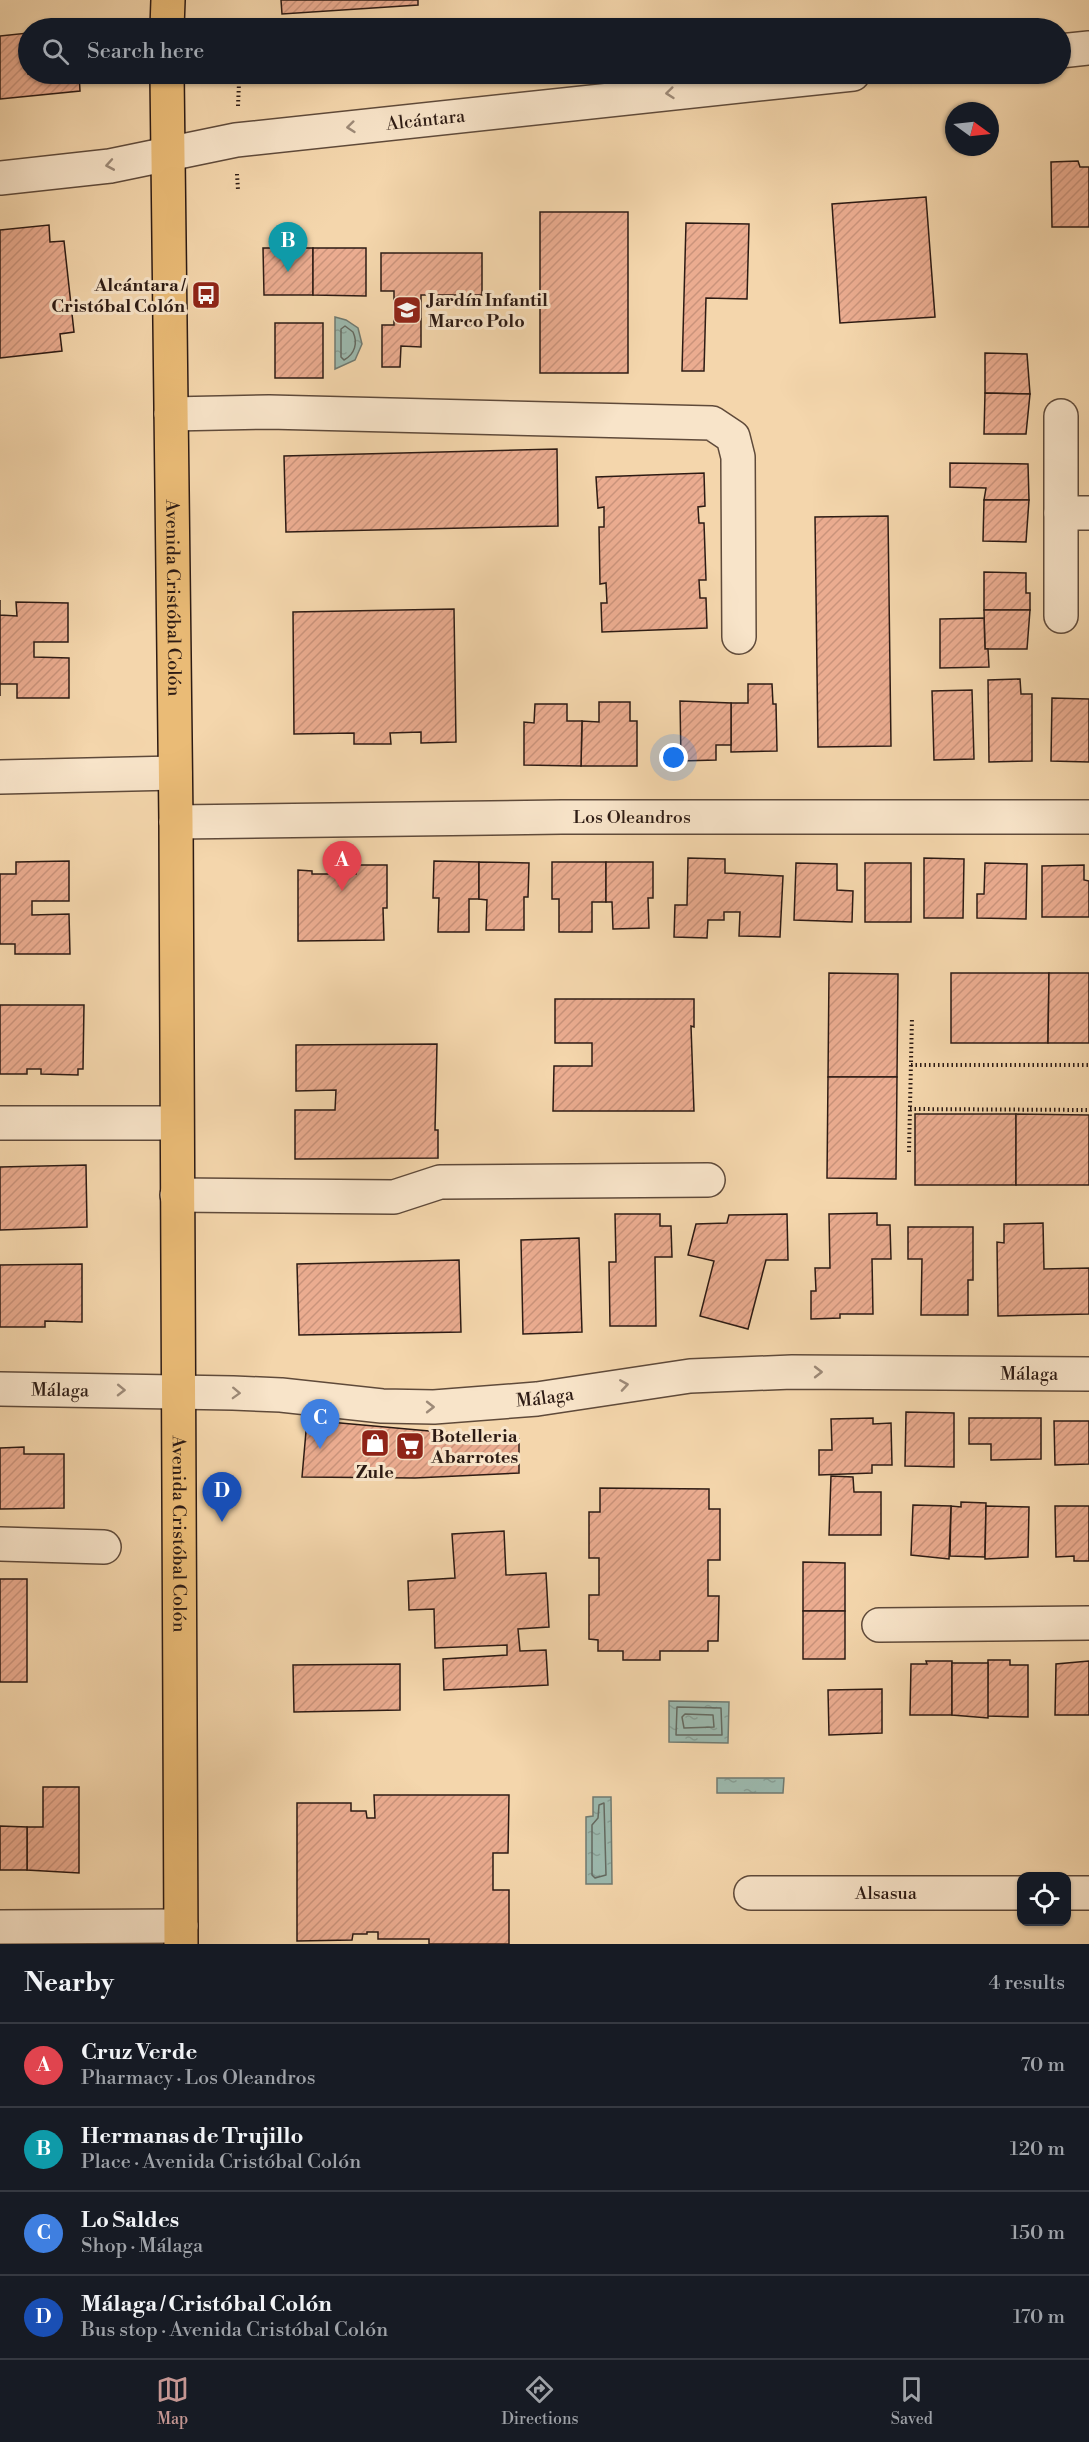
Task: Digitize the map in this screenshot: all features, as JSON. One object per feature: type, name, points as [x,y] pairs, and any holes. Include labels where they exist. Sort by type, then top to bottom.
[{"type":"main road","points":[[168,0],[168,18]]},
{"type":"main road","name":"Avenida Cristóbal Colón","points":[[167,84],[176,773],[181,1935]]},
{"type":"street","points":[[1071,50],[1089,48]]},
{"type":"street","name":"Alcántara","points":[[0,178],[110,166],[236,140],[760,84]]},
{"type":"street","points":[[171,414],[269,412],[712,423],[734,437],[738,457],[739,638]]},
{"type":"street","points":[[1061,416],[1075,513],[1061,616]]},
{"type":"street","points":[[0,777],[176,773]]},
{"type":"street","name":"Los Oleandros","points":[[176,822],[574,817],[1089,817]]},
{"type":"street","points":[[0,1123],[176,1123]]},
{"type":"street","points":[[177,1195],[394,1197],[440,1182],[708,1180]]},
{"type":"street","name":"Málaga","points":[[0,1389],[281,1395],[382,1406],[434,1407],[537,1399],[659,1380],[725,1374],[792,1372],[1089,1374]]},
{"type":"street","points":[[0,1544],[104,1547]]},
{"type":"street","points":[[879,1625],[1089,1623]]},
{"type":"street","name":"Alsasua","points":[[751,1893],[1017,1893]]},
{"type":"street","points":[[1071,1893],[1089,1893]]},
{"type":"street","points":[[0,1926],[181,1935]]},
{"type":"path","points":[[909,1152],[912,1017]]},
{"type":"path","points":[[911,1065],[1089,1065]]},
{"type":"path","points":[[910,1109],[1089,1110]]},
{"type":"water","points":[[335,317],[346,320],[358,328],[362,344],[355,360],[335,369]]},
{"type":"water","points":[[669,1701],[729,1702],[728,1743],[669,1742]]},
{"type":"water","points":[[717,1778],[784,1778],[783,1793],[717,1793]]},
{"type":"water","points":[[593,1797],[611,1797],[612,1884],[586,1884],[586,1817],[593,1816]]},
{"type":"building","points":[[281,0],[418,0],[418,5],[282,14]]},
{"type":"building","points":[[18,34],[18,84],[80,84],[80,91],[0,99],[0,36]]},
{"type":"building","points":[[1078,161],[1080,167],[1089,167],[1089,227],[1052,227],[1051,162]]},
{"type":"building","points":[[926,197],[935,317],[840,323],[832,204]]},
{"type":"building","points":[[540,212],[628,212],[628,373],[540,373]]},
{"type":"building","points":[[686,223],[749,224],[747,299],[706,298],[704,371],[682,371]]},
{"type":"building","points":[[49,225],[50,242],[64,241],[74,332],[60,334],[62,351],[0,358],[0,230]]},
{"type":"building","points":[[263,248],[313,248],[313,295],[264,295]]},
{"type":"building","points":[[313,248],[366,248],[366,296],[313,295]]},
{"type":"building","name":"Jardín Infantil Marco Polo","points":[[381,253],[482,253],[482,295],[421,295],[421,347],[401,346],[400,367],[382,367],[382,325],[394,325],[394,291],[381,291]]},
{"type":"building","points":[[275,323],[323,323],[323,378],[275,378]]},
{"type":"building","points":[[985,353],[1027,354],[1030,394],[985,393]]},
{"type":"building","points":[[985,393],[1030,394],[1026,434],[984,434]]},
{"type":"building","points":[[557,449],[558,526],[286,532],[284,456]]},
{"type":"building","points":[[950,463],[1028,464],[1029,500],[984,500],[986,488],[950,487]]},
{"type":"building","points":[[704,473],[705,506],[698,507],[699,523],[704,523],[706,580],[699,580],[700,598],[706,598],[707,628],[602,632],[601,603],[607,603],[606,583],[600,584],[599,527],[604,527],[604,507],[598,508],[596,477]]},
{"type":"building","points":[[984,500],[1029,500],[1026,542],[983,541]]},
{"type":"building","points":[[888,516],[891,746],[818,747],[815,517]]},
{"type":"building","points":[[984,572],[1026,573],[1026,593],[1030,593],[1030,610],[984,610]]},
{"type":"building","points":[[16,602],[68,603],[68,642],[34,642],[34,657],[69,658],[69,698],[17,698],[17,684],[0,684],[0,615],[17,616]]},
{"type":"building","points":[[454,609],[456,742],[421,743],[421,732],[390,733],[391,744],[354,744],[354,733],[294,734],[293,612]]},
{"type":"building","points":[[984,610],[1030,610],[1027,649],[985,649]]},
{"type":"building","points":[[984,618],[985,649],[988,649],[989,667],[940,668],[940,619]]},
{"type":"building","points":[[1020,679],[1021,694],[1032,694],[1032,761],[989,762],[988,680]]},
{"type":"building","points":[[748,684],[772,684],[773,704],[776,704],[777,751],[731,752],[731,703],[748,703]]},
{"type":"building","points":[[972,690],[974,759],[934,760],[932,691]]},
{"type":"building","points":[[1052,698],[1089,699],[1089,762],[1051,761]]},
{"type":"building","points":[[680,701],[731,703],[731,745],[716,745],[716,760],[681,761]]},
{"type":"building","points":[[599,702],[630,702],[630,721],[637,721],[637,766],[581,766],[582,721],[599,722]]},
{"type":"building","points":[[535,704],[567,704],[567,721],[582,721],[581,766],[524,765],[524,722],[534,723]]},
{"type":"building","points":[[688,858],[725,859],[725,873],[783,876],[780,937],[739,936],[740,912],[724,912],[724,920],[708,920],[707,938],[674,937],[675,905],[687,905]]},
{"type":"building","points":[[924,858],[964,859],[963,918],[924,918]]},
{"type":"building","points":[[69,861],[69,901],[32,901],[32,915],[69,914],[70,954],[15,954],[15,944],[0,944],[0,874],[16,874],[16,862]]},
{"type":"building","points":[[434,861],[479,862],[479,899],[469,899],[469,932],[438,932],[439,898],[433,898]]},
{"type":"building","points":[[479,862],[529,863],[528,897],[524,897],[524,930],[486,930],[487,900],[479,899]]},
{"type":"building","points":[[552,862],[606,862],[606,902],[592,902],[592,932],[559,932],[559,899],[552,899]]},
{"type":"building","points":[[606,862],[653,862],[653,898],[648,898],[649,928],[613,929],[612,902],[606,902]]},
{"type":"building","points":[[796,863],[837,864],[837,890],[853,891],[852,922],[794,920]]},
{"type":"building","points":[[865,863],[911,863],[911,922],[865,922]]},
{"type":"building","points":[[985,863],[1027,864],[1026,919],[977,918],[977,894],[984,894]]},
{"type":"building","points":[[356,865],[387,865],[387,908],[383,908],[384,940],[298,941],[298,870],[312,871],[312,874],[356,874]]},
{"type":"building","points":[[1084,865],[1084,880],[1089,881],[1089,917],[1042,917],[1042,866]]},
{"type":"building","points":[[829,973],[898,974],[897,1077],[828,1077]]},
{"type":"building","points":[[951,973],[1049,973],[1048,1043],[951,1043]]},
{"type":"building","points":[[1049,973],[1089,973],[1089,1043],[1048,1043]]},
{"type":"building","points":[[555,999],[694,999],[694,1027],[691,1026],[694,1111],[553,1111],[554,1066],[592,1066],[592,1043],[555,1043]]},
{"type":"building","points":[[0,1005],[84,1005],[83,1069],[78,1069],[78,1075],[41,1074],[41,1069],[27,1069],[27,1074],[0,1074]]},
{"type":"building","points":[[437,1044],[435,1130],[438,1130],[438,1158],[295,1159],[295,1110],[335,1110],[336,1090],[296,1091],[296,1045]]},
{"type":"building","points":[[828,1077],[897,1077],[896,1179],[827,1178]]},
{"type":"building","points":[[915,1114],[1016,1114],[1016,1185],[915,1185]]},
{"type":"building","points":[[1016,1114],[1089,1115],[1089,1185],[1016,1185]]},
{"type":"building","points":[[86,1165],[87,1227],[0,1230],[0,1167]]},
{"type":"building","points":[[877,1213],[877,1225],[890,1225],[891,1259],[872,1259],[873,1314],[840,1314],[840,1318],[811,1319],[811,1291],[816,1291],[815,1268],[830,1268],[829,1214]]},
{"type":"building","points":[[615,1214],[660,1214],[660,1226],[671,1226],[672,1257],[655,1257],[656,1326],[610,1326],[609,1262],[616,1262]]},
{"type":"building","points":[[787,1214],[788,1260],[766,1260],[748,1329],[700,1316],[714,1261],[688,1255],[696,1224],[727,1223],[729,1215]]},
{"type":"building","points":[[1043,1223],[1044,1269],[1089,1268],[1089,1314],[998,1316],[997,1242],[1004,1243],[1004,1224]]},
{"type":"building","points":[[908,1227],[973,1227],[973,1280],[968,1280],[968,1315],[921,1315],[922,1259],[908,1259]]},
{"type":"building","points":[[579,1238],[582,1332],[523,1334],[521,1240]]},
{"type":"building","points":[[459,1260],[461,1332],[299,1335],[297,1264]]},
{"type":"building","points":[[82,1264],[82,1322],[45,1321],[45,1327],[0,1327],[0,1265]]},
{"type":"building","points":[[906,1412],[954,1413],[954,1467],[905,1466]]},
{"type":"building","points":[[873,1418],[873,1424],[891,1423],[892,1465],[872,1465],[872,1473],[819,1475],[819,1450],[832,1450],[831,1419]]},
{"type":"building","points":[[969,1418],[1041,1418],[1041,1459],[991,1460],[991,1444],[969,1444]]},
{"type":"building","points":[[307,1420],[519,1439],[519,1473],[415,1478],[302,1477]]},
{"type":"building","points":[[1054,1421],[1089,1421],[1089,1464],[1055,1465]]},
{"type":"building","points":[[24,1447],[24,1454],[64,1454],[64,1508],[0,1509],[0,1448]]},
{"type":"building","points":[[831,1476],[853,1477],[854,1492],[881,1492],[881,1535],[829,1535]]},
{"type":"building","points":[[600,1488],[709,1489],[709,1509],[720,1509],[720,1560],[708,1560],[708,1596],[719,1596],[718,1641],[708,1641],[708,1651],[660,1651],[660,1660],[623,1660],[623,1651],[598,1651],[598,1640],[589,1639],[589,1595],[599,1595],[599,1558],[589,1558],[589,1512],[600,1512]]},
{"type":"building","points":[[961,1502],[986,1503],[985,1557],[950,1556],[951,1506],[961,1507]]},
{"type":"building","points":[[913,1505],[951,1506],[949,1559],[911,1555]]},
{"type":"building","points":[[986,1506],[1029,1507],[1028,1557],[985,1559]]},
{"type":"building","points":[[1055,1506],[1089,1506],[1089,1561],[1074,1561],[1074,1556],[1056,1557]]},
{"type":"building","points":[[504,1531],[506,1575],[546,1573],[549,1627],[518,1629],[520,1651],[546,1650],[548,1685],[444,1690],[443,1659],[507,1655],[507,1645],[435,1648],[434,1609],[409,1610],[408,1581],[455,1578],[452,1534]]},
{"type":"building","points":[[803,1562],[845,1563],[845,1611],[803,1611]]},
{"type":"building","points":[[0,1579],[27,1579],[27,1682],[0,1682]]},
{"type":"building","points":[[803,1611],[845,1611],[845,1659],[803,1659]]},
{"type":"building","points":[[988,1660],[1010,1660],[1010,1665],[1028,1665],[1028,1717],[987,1716]]},
{"type":"building","points":[[926,1661],[952,1661],[952,1715],[910,1715],[911,1664],[927,1664]]},
{"type":"building","points":[[1089,1661],[1089,1715],[1055,1715],[1056,1664]]},
{"type":"building","points":[[952,1663],[988,1663],[988,1718],[952,1715]]},
{"type":"building","points":[[400,1664],[400,1710],[294,1712],[293,1665]]},
{"type":"building","points":[[882,1689],[882,1733],[829,1735],[828,1690]]},
{"type":"building","points":[[43,1787],[79,1787],[79,1873],[27,1870],[27,1827],[43,1827]]},
{"type":"building","points":[[374,1795],[509,1795],[508,1853],[493,1853],[493,1890],[509,1890],[509,1944],[429,1944],[429,1939],[378,1939],[378,1932],[353,1934],[352,1940],[297,1941],[297,1803],[351,1803],[351,1811],[366,1811],[367,1818],[375,1818]]},
{"type":"building","points":[[0,1826],[27,1827],[27,1870],[0,1870]]},
{"type":"place","name":"Hermanas de Trujillo","points":[[288,272]]},
{"type":"place","name":"Alcántara / Cristóbal Colón","points":[[206,295]]},
{"type":"place","name":"Jardín Infantil Marco Polo","points":[[407,310]]},
{"type":"place","name":"Cruz Verde","points":[[342,891]]},
{"type":"place","name":"Zule","points":[[375,1443]]},
{"type":"place","name":"Botelleria Abarrotes","points":[[410,1446]]},
{"type":"place","name":"Lo Saldes","points":[[320,1449]]},
{"type":"place","name":"Málaga / Cristóbal Colón","points":[[222,1522]]}]
